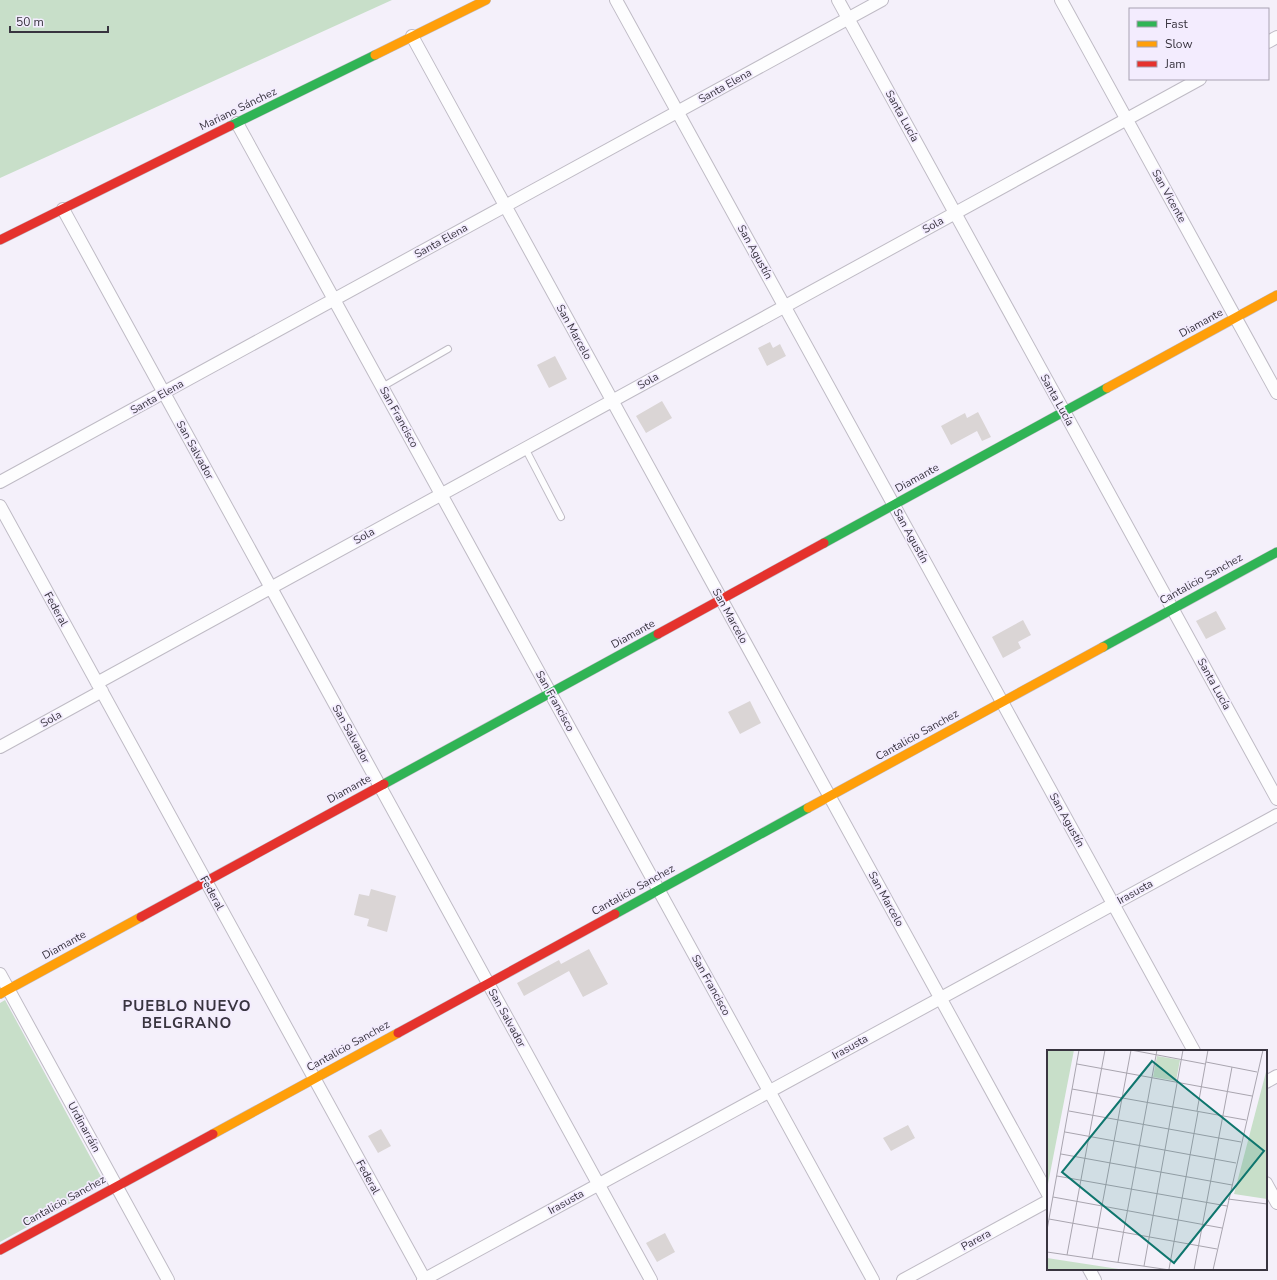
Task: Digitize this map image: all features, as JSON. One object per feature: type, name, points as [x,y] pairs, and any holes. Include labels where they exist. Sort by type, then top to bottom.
[{"type":"street","name":"Mariano Sánchez","points":[[0,240],[486,0]]},
{"type":"street","name":"San Agustín","points":[[616,0],[1193,1050]]},
{"type":"street","name":"Santa Lucía","points":[[838,0],[1277,799]]},
{"type":"street","name":"Santa Elena","points":[[0,482],[882,0]]},
{"type":"street","name":"San Vicente","points":[[1061,0],[1277,393]]},
{"type":"street","name":"San Marcelo","points":[[412,36],[1047,1192]]},
{"type":"street","name":"Sola","points":[[0,747],[99,687],[270,588],[1198,80]]},
{"type":"street","name":"San Francisco","points":[[237,123],[873,1280]]},
{"type":"street","name":"San Salvador","points":[[63,209],[650,1280]]},
{"type":"street","name":"Diamante","points":[[4,991],[1277,295]]},
{"type":"street","name":"Federal","points":[[0,506],[424,1280]]},
{"type":"street","name":"Cantalicio Sanchez","points":[[0,1250],[1277,552]]},
{"type":"street","name":"Irasusta","points":[[424,1280],[1277,815]]},
{"type":"street","name":"Urdinarráin","points":[[0,974],[4,991],[168,1280]]},
{"type":"street","points":[[1267,1081],[1277,1076]]},
{"type":"street","points":[[1267,1185],[1277,1203]]},
{"type":"street","name":"Parera","points":[[904,1280],[1047,1202]]},
{"type":"street","points":[[1090,1270],[1095,1280]]},
{"type":"lane","points":[[382,387],[448,349]]},
{"type":"lane","points":[[525,448],[561,517]]},
{"type":"green space","points":[[0,0],[392,0],[0,178]]},
{"type":"green space","points":[[5,1000],[105,1184],[0,1242],[0,1003]]},
{"type":"building","points":[[770,342],[773,348],[780,344],[786,356],[767,366],[758,348]]},
{"type":"building","points":[[555,356],[567,379],[549,388],[537,365]]},
{"type":"building","points":[[662,401],[672,418],[646,433],[636,416]]},
{"type":"building","points":[[978,412],[991,437],[982,441],[977,431],[951,445],[941,426],[965,413],[967,418]]},
{"type":"building","points":[[1216,611],[1226,629],[1206,639],[1196,621]]},
{"type":"building","points":[[1023,620],[1031,635],[1018,642],[1021,648],[1003,658],[992,637]]},
{"type":"building","points":[[750,701],[761,723],[740,734],[728,712]]},
{"type":"building","points":[[371,889],[396,896],[387,932],[367,926],[369,919],[354,915],[359,894],[369,896]]},
{"type":"building","points":[[589,949],[608,984],[583,997],[569,971],[524,996],[517,983],[559,960],[561,964]]},
{"type":"building","points":[[908,1125],[915,1138],[891,1151],[883,1138]]},
{"type":"building","points":[[381,1129],[391,1146],[378,1153],[368,1136]]},
{"type":"building","points":[[665,1233],[675,1252],[657,1262],[646,1243]]},
{"type":"traffic: fast","points":[[230,126],[375,55]]},
{"type":"traffic: fast","points":[[824,543],[1107,388]]},
{"type":"traffic: fast","points":[[1103,647],[1277,552]]},
{"type":"traffic: fast","points":[[384,784],[658,634]]},
{"type":"traffic: fast","points":[[615,914],[808,808]]},
{"type":"traffic: slow","points":[[375,55],[486,0]]},
{"type":"traffic: slow","points":[[1107,388],[1277,295]]},
{"type":"traffic: slow","points":[[808,808],[1103,647]]},
{"type":"traffic: slow","points":[[0,994],[141,917]]},
{"type":"traffic: slow","points":[[213,1134],[398,1033]]},
{"type":"traffic: jam","points":[[0,240],[230,126]]},
{"type":"traffic: jam","points":[[658,634],[824,543]]},
{"type":"traffic: jam","points":[[141,917],[384,784]]},
{"type":"traffic: jam","points":[[398,1033],[615,914]]},
{"type":"traffic: jam","points":[[0,1250],[213,1134]]},
{"type":"district","name":"PUEBLO NUEVO BELGRANO","points":[[187,1014]]}]
